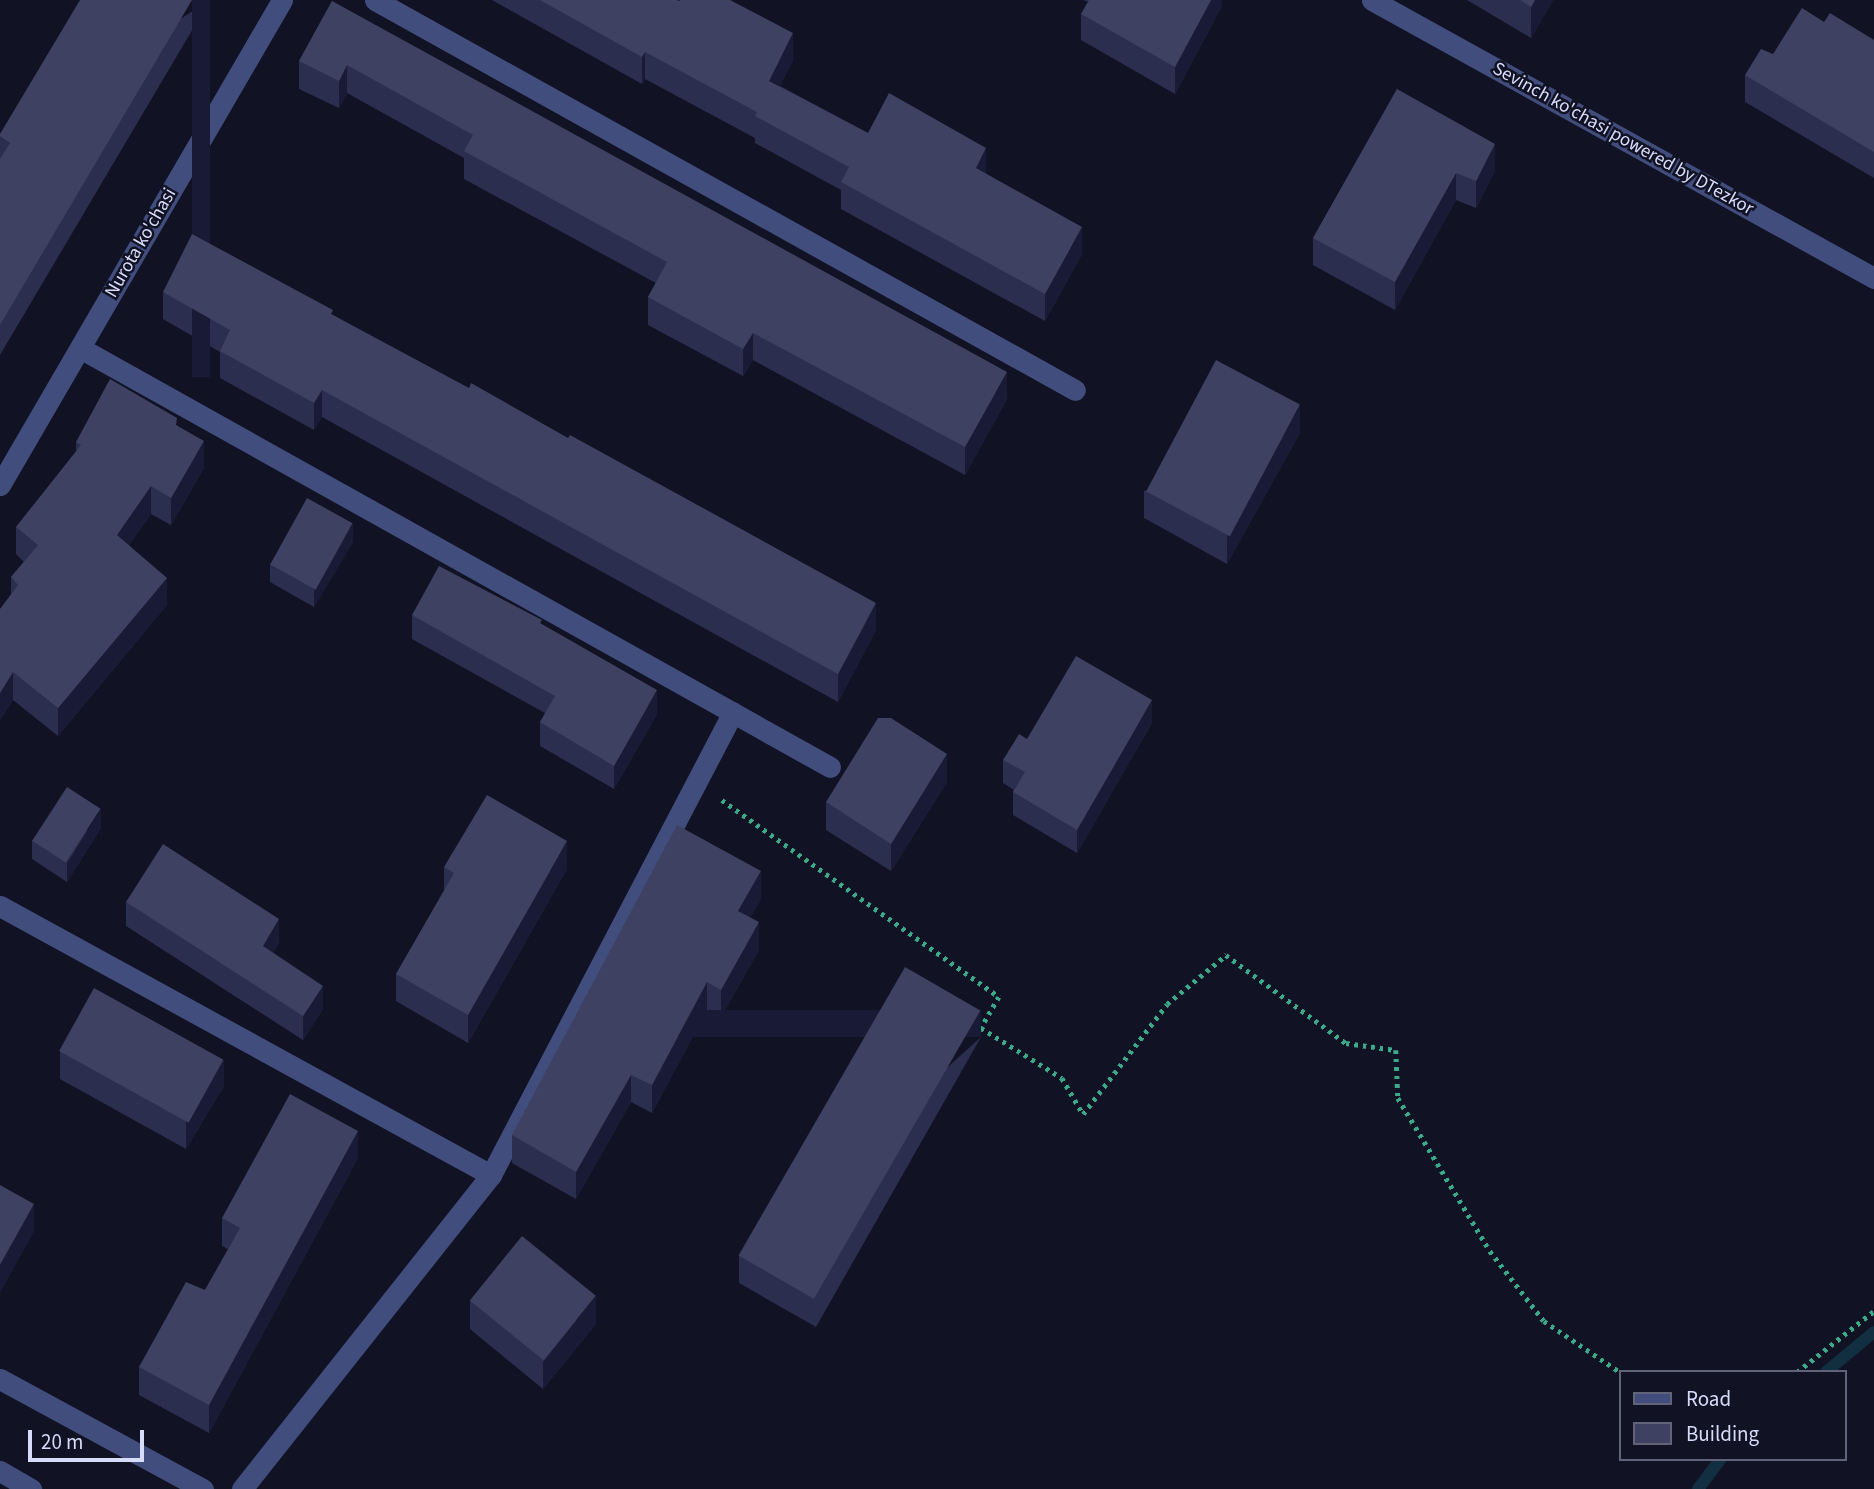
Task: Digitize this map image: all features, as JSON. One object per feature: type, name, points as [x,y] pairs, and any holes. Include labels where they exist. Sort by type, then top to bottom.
[{"type":"street","name":"Nurota ko'chasi","points":[[0,485],[282,0]]},
{"type":"street","points":[[375,0],[1075,390]]},
{"type":"street","name":"Sevinch ko'chasi powered by DTezkor","points":[[1372,0],[1874,278]]},
{"type":"street","points":[[80,348],[830,767]]},
{"type":"street","points":[[242,1489],[491,1175],[733,712]]},
{"type":"street","points":[[0,906],[491,1175]]},
{"type":"street","points":[[0,1379],[203,1489]]},
{"type":"street","points":[[0,1471],[31,1489]]},
{"type":"path","points":[[696,782],[999,997],[981,1028],[1062,1078],[1083,1114],[1167,1004],[1226,955],[1346,1043],[1395,1050],[1398,1098],[1490,1251],[1544,1321],[1618,1371]]},
{"type":"path","points":[[1800,1370],[1874,1311]]},
{"type":"building","points":[[80,0],[192,0],[0,325],[0,159],[10,143],[0,134]]},
{"type":"building","points":[[540,0],[730,0],[793,33],[769,81],[868,133],[889,93],[986,148],[976,168],[1082,227],[1045,294],[841,182],[849,167],[755,116],[757,112],[645,52],[642,57]]},
{"type":"building","points":[[1089,0],[1211,0],[1175,67],[1081,14]]},
{"type":"building","points":[[1520,0],[1535,0],[1531,7]]},
{"type":"building","points":[[332,1],[1007,372],[965,447],[753,333],[743,349],[648,297],[667,262],[464,151],[473,135],[347,65],[339,81],[299,61]]},
{"type":"building","points":[[1802,8],[1824,22],[1830,13],[1874,40],[1874,152],[1745,75],[1761,49],[1773,54]]},
{"type":"building","points":[[1397,89],[1495,144],[1476,181],[1456,173],[1395,282],[1313,238]]},
{"type":"building","points":[[192,234],[333,310],[331,314],[469,388],[471,383],[568,438],[570,435],[876,603],[838,674],[322,390],[314,403],[220,351],[230,330],[163,292]]},
{"type":"building","points":[[1216,360],[1300,405],[1230,536],[1146,492]]},
{"type":"building","points":[[110,379],[177,418],[176,425],[204,441],[171,498],[151,486],[117,535],[167,578],[58,708],[13,672],[0,693],[0,609],[18,585],[11,577],[38,545],[16,527],[81,445],[76,442]]},
{"type":"building","points":[[307,498],[352,523],[316,590],[270,564]]},
{"type":"building","points":[[439,566],[542,620],[540,623],[657,690],[614,766],[540,722],[555,696],[412,615]]},
{"type":"building","points":[[1076,656],[1152,700],[1077,830],[1013,792],[1025,772],[1003,760],[1019,734],[1027,739]]},
{"type":"building","points":[[878,718],[891,718],[947,754],[891,844],[826,802]]},
{"type":"building","points":[[67,787],[101,809],[66,862],[32,841]]},
{"type":"building","points":[[487,795],[567,841],[468,1015],[396,974],[454,873],[444,867]]},
{"type":"building","points":[[677,825],[761,871],[738,911],[759,922],[721,990],[707,982],[652,1085],[631,1075],[576,1172],[512,1135]]},
{"type":"building","points":[[163,844],[279,919],[263,946],[323,986],[303,1016],[126,902]]},
{"type":"building","points":[[905,967],[980,1010],[814,1299],[739,1255]]},
{"type":"building","points":[[94,988],[223,1060],[189,1123],[59,1051]]},
{"type":"building","points":[[290,1094],[358,1131],[209,1405],[139,1367],[186,1282],[205,1290],[240,1228],[222,1218]]},
{"type":"building","points":[[0,1185],[34,1204],[0,1265]]},
{"type":"building","points":[[522,1236],[596,1296],[544,1360],[470,1301]]},
{"type":"waterway","points":[[1828,1370],[1874,1332]]},
{"type":"waterway","points":[[1698,1489],[1719,1461]]}]
